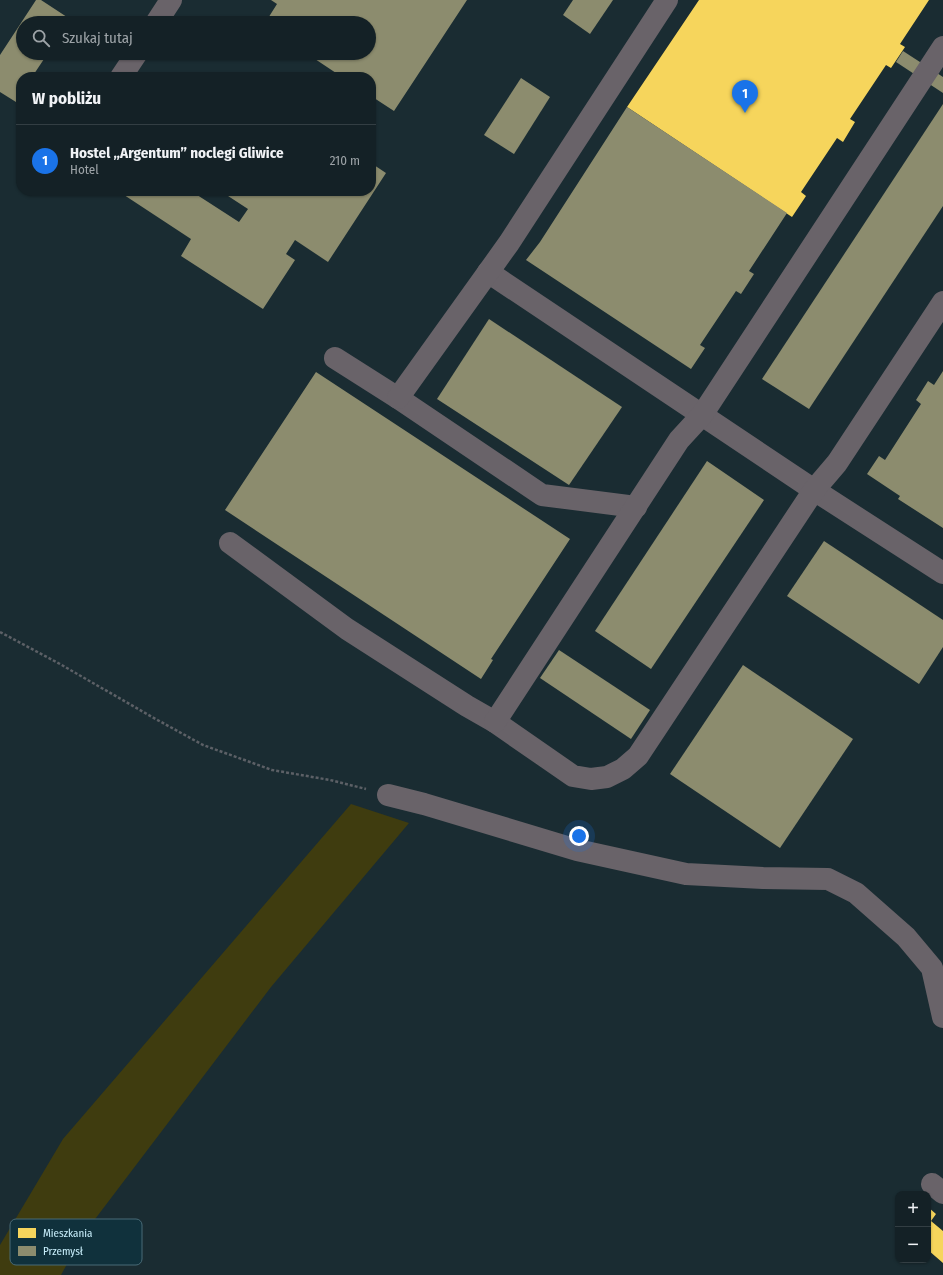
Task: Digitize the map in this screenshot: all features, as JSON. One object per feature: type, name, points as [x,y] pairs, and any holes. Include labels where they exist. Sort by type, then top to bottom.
[{"type":"street","points":[[161,16],[171,0]]},
{"type":"street","points":[[398,398],[509,243],[667,0]]},
{"type":"street","points":[[495,722],[679,440],[702,415],[943,47]]},
{"type":"street","points":[[124,72],[132,60]]},
{"type":"street","points":[[488,272],[814,490],[943,573]]},
{"type":"street","points":[[230,543],[347,629],[467,706],[495,722],[573,776],[591,779],[608,777],[623,769],[638,756],[814,490],[837,463],[943,302]]},
{"type":"street","points":[[335,358],[398,398],[542,495],[636,507]]},
{"type":"street","points":[[388,794],[577,850],[686,874],[763,878],[828,878],[856,893],[906,937],[932,968],[943,1017]]},
{"type":"path","points":[[0,632],[60,664],[203,745],[272,770],[330,780],[388,794]]},
{"type":"shaded area","points":[[351,804],[409,823],[271,987],[95,1219],[15,1219],[63,1139]]},
{"type":"shaded area","points":[[10,1228],[10,1265],[66,1265],[61,1275],[0,1275],[0,1245]]},
{"type":"building: Mieszkania","points":[[699,0],[929,0],[900,44],[905,47],[891,68],[886,65],[850,119],[855,122],[843,142],[837,138],[801,192],[806,196],[792,217],[627,107]]},
{"type":"building: Mieszkania","points":[[931,1210],[936,1214],[931,1221]]},
{"type":"building: Mieszkania","points":[[931,1221],[943,1231],[943,1263],[931,1253]]},
{"type":"building: Przemysł","points":[[36,0],[41,0],[65,16],[26,16]]},
{"type":"building: Przemysł","points":[[271,0],[467,0],[394,111],[376,99],[376,72],[334,72],[316,60],[376,60],[376,16],[269,16],[277,4]]},
{"type":"building: Przemysł","points":[[573,0],[613,0],[590,34],[563,15]]},
{"type":"building: Przemysł","points":[[16,31],[16,60],[43,60],[35,72],[16,72],[16,102],[0,92],[0,55]]},
{"type":"building: Przemysł","points":[[903,51],[943,77],[943,93],[896,62]]},
{"type":"building: Przemysł","points":[[521,78],[550,97],[514,154],[484,135]]},
{"type":"building: Przemysł","points":[[943,104],[943,206],[809,409],[762,379]]},
{"type":"building: Przemysł","points":[[627,107],[787,213],[749,271],[754,274],[741,294],[736,291],[700,345],[705,348],[691,369],[526,260],[540,242]]},
{"type":"building: Przemysł","points":[[376,166],[386,173],[376,188]]},
{"type":"building: Przemysł","points":[[126,196],[199,196],[239,222],[248,209],[228,196],[371,196],[328,262],[295,240],[286,254],[295,260],[263,309],[181,256],[191,239]]},
{"type":"building: Przemysł","points":[[489,319],[622,407],[569,485],[437,399]]},
{"type":"building: Przemysł","points":[[943,371],[943,528],[898,499],[900,496],[867,474],[879,456],[885,460],[921,404],[916,400],[928,381],[934,385]]},
{"type":"building: Przemysł","points":[[316,372],[570,539],[491,659],[493,660],[481,679],[225,510]]},
{"type":"building: Przemysł","points":[[707,461],[764,500],[651,669],[595,631]]},
{"type":"building: Przemysł","points":[[824,541],[943,620],[943,647],[919,684],[787,596]]},
{"type":"building: Przemysł","points":[[559,650],[650,710],[631,739],[540,678]]},
{"type":"building: Przemysł","points":[[743,665],[853,739],[780,848],[670,774]]},
{"type":"place","name":"Hostel „Argentum” noclegi Gliwice","points":[[745,113]]}]
